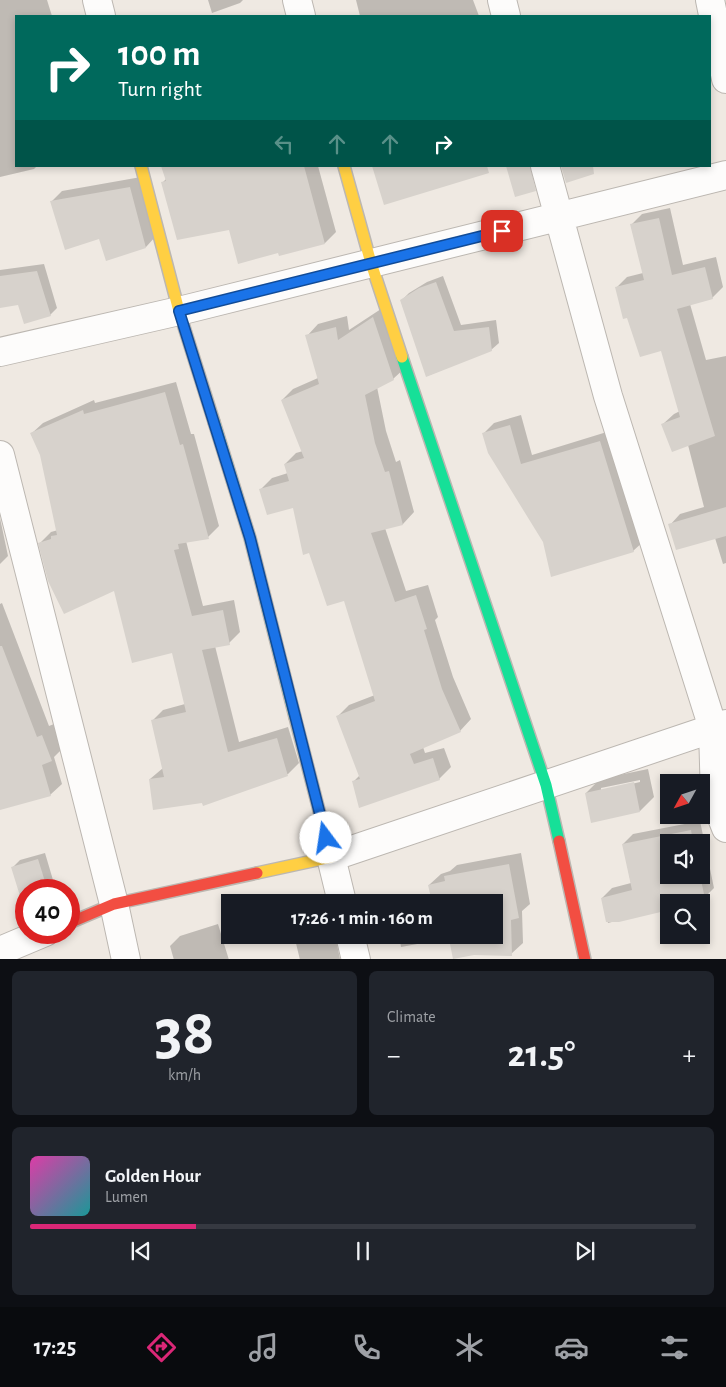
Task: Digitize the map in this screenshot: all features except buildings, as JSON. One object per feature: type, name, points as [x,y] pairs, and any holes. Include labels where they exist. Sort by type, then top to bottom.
[{"type":"street","points":[[97,0],[101,15]]},
{"type":"street","points":[[297,0],[301,15]]},
{"type":"street","points":[[502,0],[506,15]]},
{"type":"street","points":[[710,0],[726,79]]},
{"type":"street","points":[[141,167],[179,311],[250,538],[340,894]]},
{"type":"street","points":[[344,167],[371,263],[546,785],[585,959]]},
{"type":"street","points":[[545,167],[608,396],[720,726],[715,800],[726,828]]},
{"type":"street","points":[[0,352],[179,311],[726,175]]},
{"type":"street","points":[[0,455],[114,904],[126,959]]},
{"type":"street","points":[[80,918],[114,904],[331,857],[720,726]]},
{"type":"street","points":[[0,951],[17,944]]},
{"type":"street","points":[[352,944],[356,959]]},
{"type":"traffic: fast","points":[[402,357],[546,785],[559,841]]},
{"type":"traffic: fast","points":[[214,422],[250,538],[295,717]]},
{"type":"traffic: slow","points":[[141,167],[179,311],[214,422]]},
{"type":"traffic: slow","points":[[344,167],[371,263],[402,357]]},
{"type":"traffic: slow","points":[[257,873],[331,857],[295,717]]},
{"type":"traffic: jam","points":[[559,841],[585,959]]},
{"type":"traffic: jam","points":[[80,918],[114,904],[257,873]]},
{"type":"route","points":[[326,838],[250,538],[179,311],[502,231]]}]
